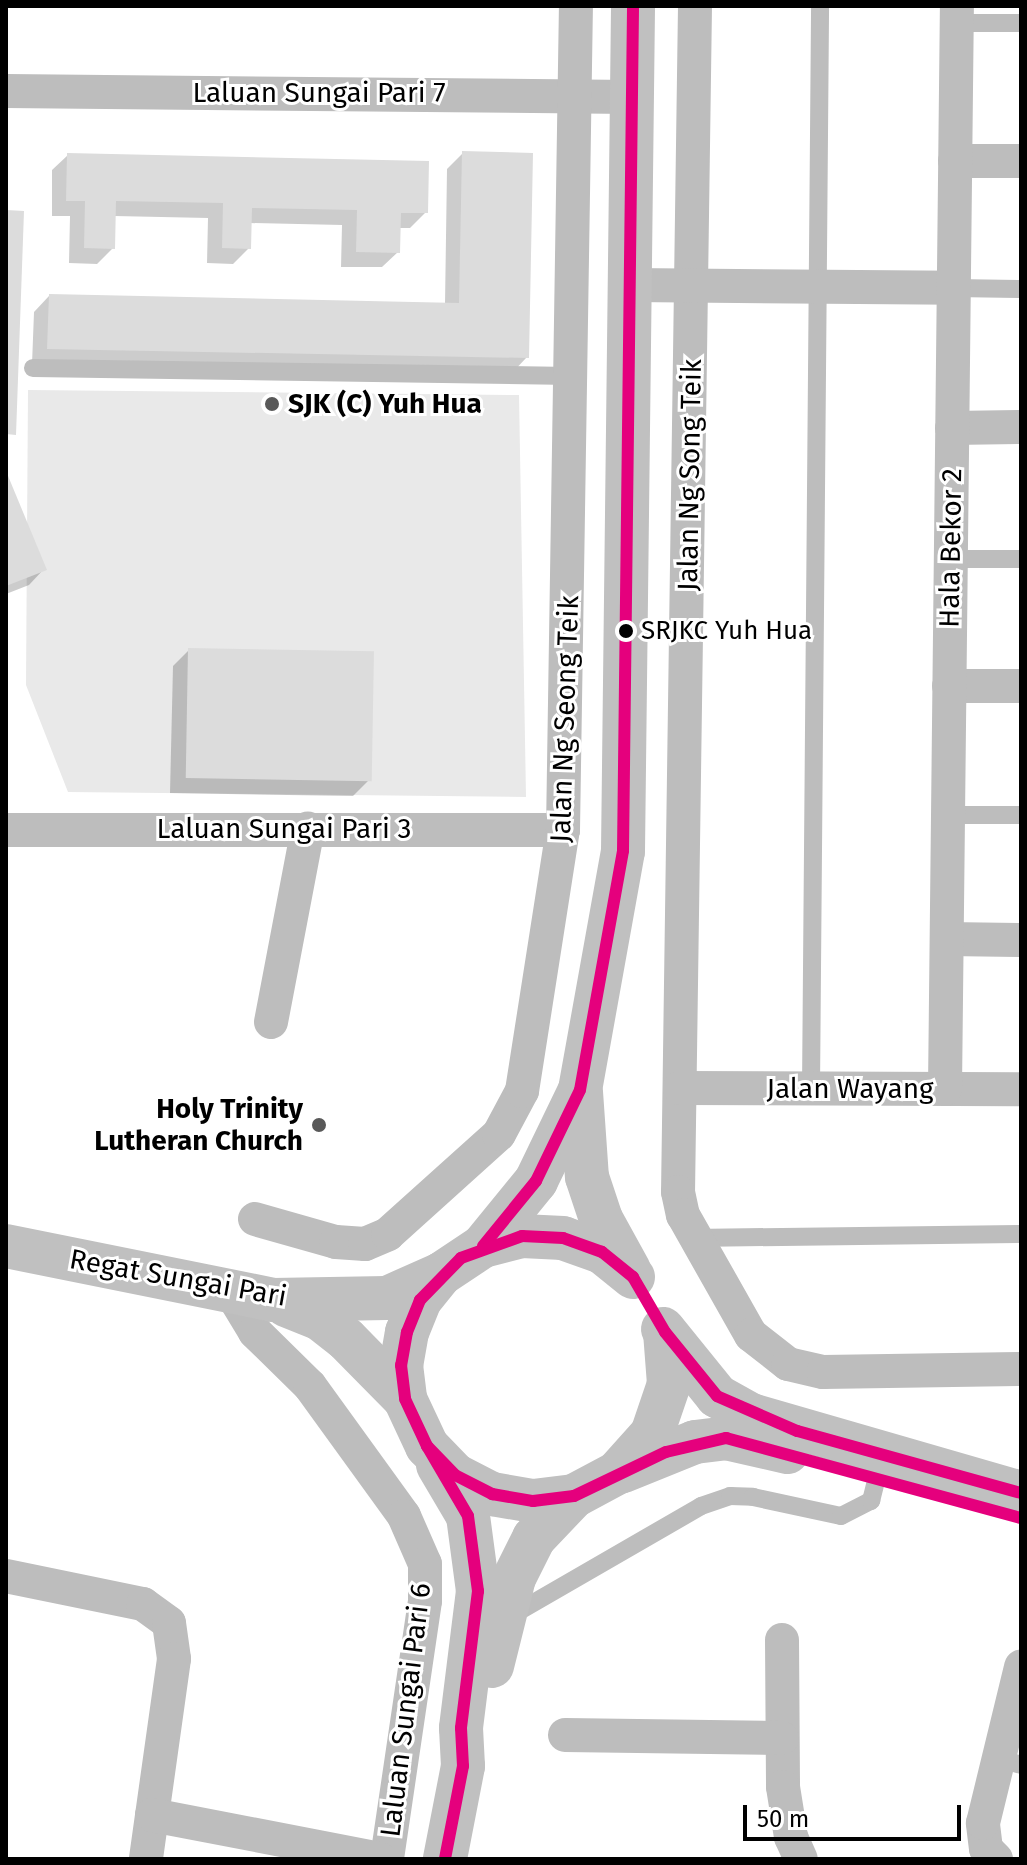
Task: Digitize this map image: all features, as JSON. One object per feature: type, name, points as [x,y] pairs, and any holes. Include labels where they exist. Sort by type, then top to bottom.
[{"type":"main road","name":"Jalan Ng Seong Teik","points":[[580,1090],[624,845],[633,6]]},
{"type":"main road","points":[[405,1399],[401,1365],[407,1332],[420,1300],[441,1274],[483,1246],[536,1181],[580,1090]]},
{"type":"main road","points":[[580,1090],[587,1177],[601,1219],[665,1332],[717,1396],[751,1415],[1021,1493]]},
{"type":"main road","points":[[483,1246],[522,1236],[563,1238],[602,1252],[633,1277]]},
{"type":"main road","name":"Regat Sungai Pari","points":[[6,1246],[273,1300],[387,1298],[441,1274]]},
{"type":"main road","points":[[273,1300],[319,1318],[382,1372],[405,1399],[427,1446],[468,1516],[476,1552],[478,1591],[461,1728],[463,1766]]},
{"type":"main road","points":[[617,1473],[652,1434],[669,1384],[665,1332]]},
{"type":"main road","points":[[445,1859],[463,1766],[514,1578],[534,1538],[574,1496],[617,1473],[695,1442],[726,1438],[1021,1518]]},
{"type":"main road","points":[[427,1446],[455,1475],[492,1494],[533,1501],[574,1496]]},
{"type":"street","name":"Jalan Ng Seong Teik","points":[[255,1219],[336,1242],[365,1244],[388,1234],[499,1134],[522,1091],[548,954],[563,830],[576,6]]},
{"type":"street","name":"Jalan Ng Song Teik","points":[[695,6],[678,1192],[692,1238],[751,1335],[788,1364],[823,1372],[1021,1369]]},
{"type":"street","name":"Hala Bekor 2","points":[[945,1089],[956,14]]},
{"type":"street","name":"Laluan Sungai Pari 7","points":[[6,91],[632,97]]},
{"type":"street","points":[[955,161],[1021,161]]},
{"type":"street","points":[[631,285],[954,288]]},
{"type":"street","points":[[952,428],[1021,427]]},
{"type":"street","points":[[949,686],[1021,686]]},
{"type":"street","points":[[271,1022],[308,828]]},
{"type":"street","name":"Laluan Sungai Pari 3","points":[[6,830],[563,830]]},
{"type":"street","points":[[947,939],[1021,940]]},
{"type":"street","name":"Jalan Wayang","points":[[680,1088],[1021,1089]]},
{"type":"street","name":"Laluan Sungai Pari 6","points":[[229,1289],[255,1332],[310,1386],[404,1516],[425,1564],[425,1601],[387,1859]]},
{"type":"street","points":[[6,1576],[143,1604],[169,1623],[174,1659],[146,1859]]},
{"type":"street","points":[[782,1640],[782,1738],[791,1837],[801,1859]]},
{"type":"street","points":[[996,1859],[986,1849],[983,1823],[1009,1762],[1021,1667]]},
{"type":"street","points":[[565,1735],[782,1738]]},
{"type":"street","points":[[152,1815],[380,1859]]},
{"type":"lane","points":[[811,1089],[820,6]]},
{"type":"lane","points":[[956,14],[1021,23]]},
{"type":"lane","points":[[954,288],[1021,289]]},
{"type":"lane","points":[[33,368],[572,376]]},
{"type":"lane","points":[[951,559],[1021,559]]},
{"type":"lane","points":[[948,815],[1021,815]]},
{"type":"lane","points":[[692,1238],[1021,1234]]},
{"type":"lane","points":[[504,1620],[701,1506],[730,1496],[753,1497],[799,1511],[841,1516],[871,1501],[877,1477]]},
{"type":"shaded area","points":[[28,390],[519,395],[526,797],[68,792],[26,685]]},
{"type":"building","points":[[462,151],[533,153],[529,358],[47,349],[49,294],[459,303]]},
{"type":"building","points":[[67,153],[429,161],[428,213],[401,213],[400,253],[356,252],[357,210],[252,208],[251,249],[222,248],[223,203],[116,201],[115,249],[84,248],[85,201],[66,201]]},
{"type":"building","points":[[6,210],[24,211],[16,435],[6,434]]},
{"type":"building","points":[[6,471],[47,570],[6,586]]},
{"type":"building","points":[[188,648],[374,651],[372,781],[186,778]]},
{"type":"transit line","points":[[483,1246],[536,1181],[580,1090],[623,851],[633,6]]},
{"type":"transit line","points":[[1021,1493],[797,1431],[717,1396],[665,1332],[633,1277],[602,1252],[563,1238],[522,1236],[461,1258],[420,1300],[407,1332],[401,1365],[405,1399],[427,1446],[455,1475],[492,1494],[533,1501],[574,1496],[666,1452],[726,1438],[1021,1518]]},
{"type":"transit line","points":[[427,1446],[468,1516],[478,1591],[461,1728],[463,1766],[445,1859]]},
{"type":"place","name":"SJK (C) Yuh Hua","points":[[272,404]]},
{"type":"place","name":"SRJKC Yuh Hua","points":[[626,631]]},
{"type":"place","name":"Holy Trinity Lutheran Church","points":[[319,1125]]}]
